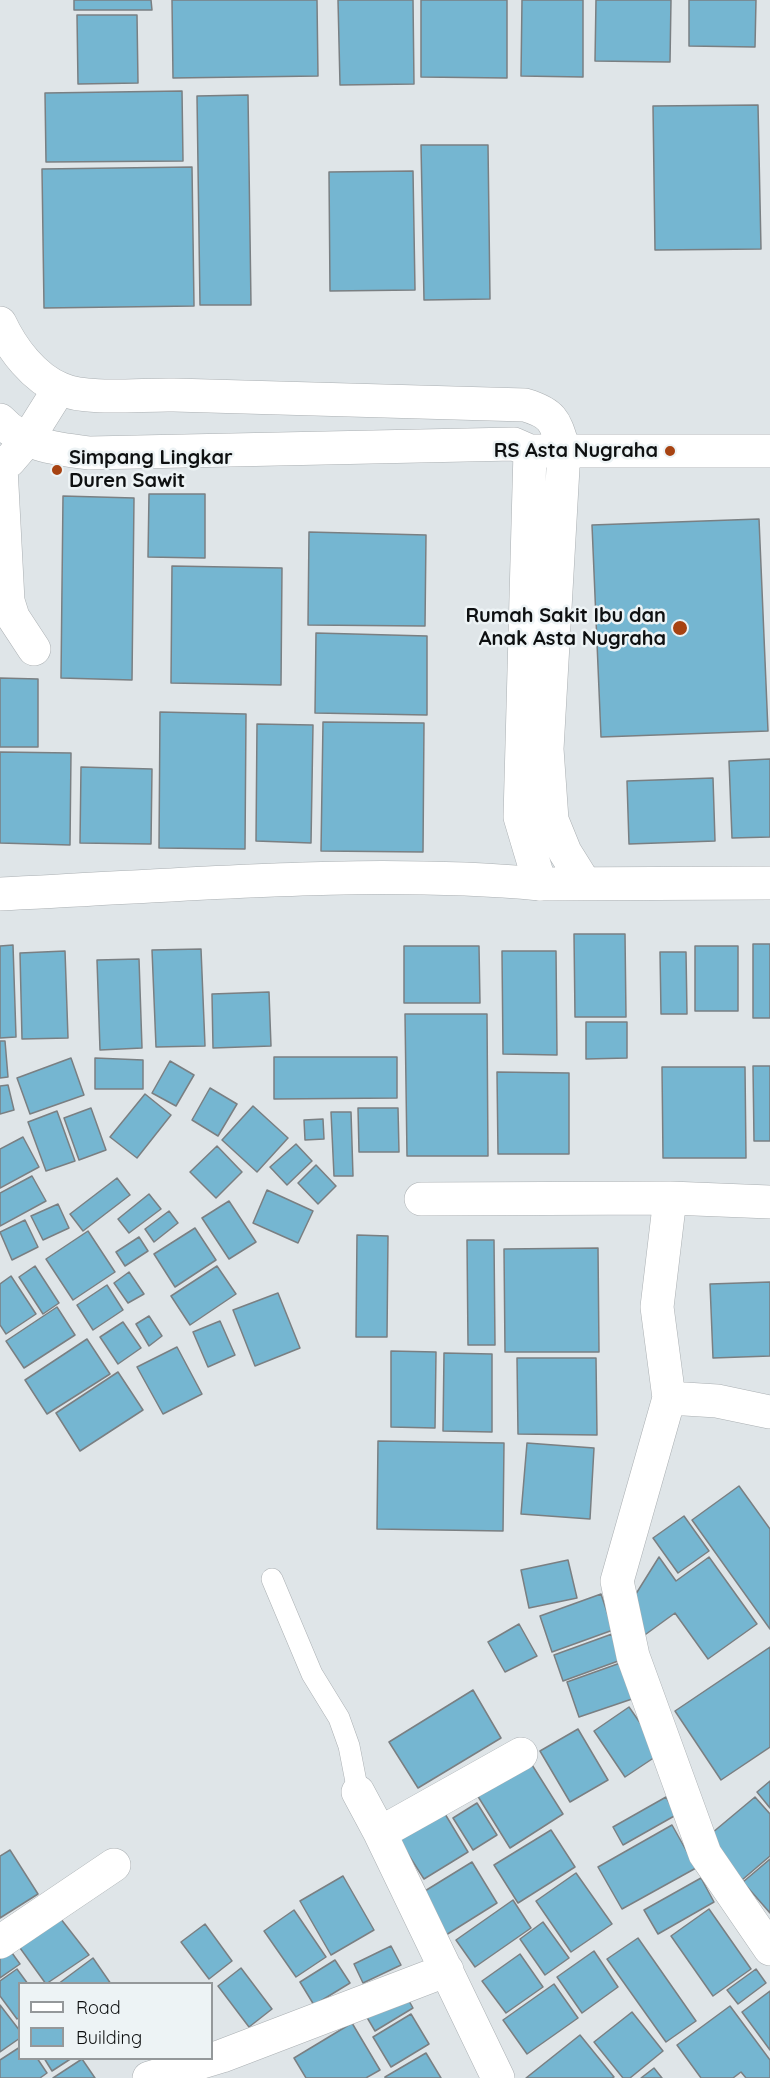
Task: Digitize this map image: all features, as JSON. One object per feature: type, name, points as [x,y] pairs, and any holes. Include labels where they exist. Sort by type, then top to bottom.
[{"type":"street","points":[[0,323],[14,349],[38,374],[59,389],[79,395],[145,394],[525,405],[545,411],[556,425],[564,450],[547,749],[552,820],[565,852],[585,884]]},
{"type":"street","points":[[34,649],[13,617],[8,601],[0,467],[13,459],[59,389]]},
{"type":"street","points":[[0,420],[27,440],[52,448],[90,453],[505,444],[514,444],[530,451],[770,451]]},
{"type":"street","points":[[530,451],[520,817],[540,884]]},
{"type":"street","points":[[0,894],[382,877],[471,877],[540,884],[770,883]]},
{"type":"street","points":[[669,1198],[657,1307],[669,1398],[617,1581],[633,1656],[705,1854],[770,1949]]},
{"type":"street","points":[[421,1199],[669,1198],[770,1202]]},
{"type":"street","points":[[669,1398],[717,1401],[770,1412]]},
{"type":"street","points":[[380,1833],[521,1754]]},
{"type":"street","points":[[358,1792],[498,2078]]},
{"type":"street","points":[[0,1942],[114,1864]]},
{"type":"street","points":[[148,2078],[237,2065],[447,1970]]},
{"type":"lane","points":[[272,1579],[312,1674],[339,1718],[349,1746],[358,1792]]},
{"type":"building","points":[[74,0],[151,0],[152,10],[74,10]]},
{"type":"building","points":[[172,0],[317,0],[318,76],[173,78]]},
{"type":"building","points":[[338,0],[413,0],[414,84],[340,85]]},
{"type":"building","points":[[421,0],[507,0],[507,78],[421,77]]},
{"type":"building","points":[[522,0],[583,0],[583,77],[521,76]]},
{"type":"building","points":[[596,0],[671,0],[670,62],[595,61]]},
{"type":"building","points":[[689,0],[756,0],[755,47],[689,46]]},
{"type":"building","points":[[77,15],[137,15],[138,83],[78,84]]},
{"type":"building","points":[[182,91],[183,161],[46,162],[45,93]]},
{"type":"building","points":[[248,95],[251,305],[200,305],[197,96]]},
{"type":"building","points":[[758,105],[761,249],[655,250],[653,106]]},
{"type":"building","points":[[421,145],[488,145],[490,299],[424,300]]},
{"type":"building","points":[[192,167],[194,306],[44,308],[42,169]]},
{"type":"building","points":[[413,171],[415,290],[330,291],[329,172]]},
{"type":"building","points":[[149,494],[205,494],[205,558],[148,557]]},
{"type":"building","points":[[63,496],[134,498],[132,680],[61,678]]},
{"type":"building","name":"Rumah Sakit Ibu dan Anak Asta Nugraha","points":[[759,519],[768,731],[601,737],[592,525]]},
{"type":"building","points":[[309,532],[426,535],[425,626],[308,625]]},
{"type":"building","points":[[172,566],[282,568],[281,685],[171,683]]},
{"type":"building","points":[[316,633],[427,636],[427,715],[315,713]]},
{"type":"building","points":[[0,678],[38,679],[38,747],[0,747]]},
{"type":"building","points":[[160,712],[246,714],[245,849],[159,848]]},
{"type":"building","points":[[323,722],[424,723],[423,852],[321,851]]},
{"type":"building","points":[[257,724],[313,725],[311,843],[256,841]]},
{"type":"building","points":[[0,752],[71,753],[70,845],[0,843]]},
{"type":"building","points":[[770,759],[770,837],[732,838],[729,761]]},
{"type":"building","points":[[81,767],[152,769],[151,844],[80,843]]},
{"type":"building","points":[[713,778],[715,841],[629,844],[627,781]]},
{"type":"building","points":[[574,934],[625,934],[626,1017],[575,1017]]},
{"type":"building","points":[[753,944],[770,944],[770,1018],[753,1018]]},
{"type":"building","points":[[13,945],[16,1037],[0,1038],[0,946]]},
{"type":"building","points":[[404,946],[479,946],[480,1003],[404,1003]]},
{"type":"building","points":[[695,946],[738,946],[738,1011],[695,1011]]},
{"type":"building","points":[[201,949],[205,1046],[156,1047],[152,950]]},
{"type":"building","points":[[65,951],[68,1038],[22,1039],[20,953]]},
{"type":"building","points":[[502,951],[556,951],[557,1055],[503,1054]]},
{"type":"building","points":[[660,952],[686,952],[687,1014],[661,1014]]},
{"type":"building","points":[[139,959],[142,1048],[100,1050],[97,960]]},
{"type":"building","points":[[269,992],[271,1046],[213,1048],[212,994]]},
{"type":"building","points":[[405,1014],[487,1014],[488,1156],[407,1156]]},
{"type":"building","points":[[586,1022],[627,1022],[627,1058],[586,1059]]},
{"type":"building","points":[[0,1041],[5,1041],[8,1077],[0,1078]]},
{"type":"building","points":[[274,1057],[397,1057],[397,1098],[274,1099]]},
{"type":"building","points":[[71,1058],[84,1095],[30,1114],[17,1078]]},
{"type":"building","points":[[95,1058],[143,1060],[143,1089],[95,1089]]},
{"type":"building","points":[[170,1061],[194,1075],[176,1106],[152,1093]]},
{"type":"building","points":[[753,1066],[770,1066],[770,1141],[754,1141]]},
{"type":"building","points":[[662,1067],[745,1067],[746,1158],[663,1158]]},
{"type":"building","points":[[497,1072],[569,1073],[569,1154],[498,1154]]},
{"type":"building","points":[[8,1085],[14,1110],[0,1114],[0,1086]]},
{"type":"building","points":[[210,1088],[237,1104],[218,1136],[192,1120]]},
{"type":"building","points":[[145,1094],[171,1115],[137,1158],[110,1137]]},
{"type":"building","points":[[253,1106],[288,1138],[257,1172],[222,1140]]},
{"type":"building","points":[[91,1108],[106,1150],[79,1160],[64,1118]]},
{"type":"building","points":[[358,1108],[398,1108],[399,1152],[359,1152]]},
{"type":"building","points":[[57,1111],[75,1161],[46,1171],[28,1122]]},
{"type":"building","points":[[331,1112],[351,1112],[353,1176],[334,1176]]},
{"type":"building","points":[[323,1119],[324,1139],[305,1140],[304,1120]]},
{"type":"building","points":[[23,1137],[39,1167],[0,1188],[0,1149]]},
{"type":"building","points":[[296,1144],[312,1161],[287,1185],[270,1167]]},
{"type":"building","points":[[217,1146],[242,1172],[216,1198],[190,1172]]},
{"type":"building","points":[[316,1165],[336,1186],[318,1204],[298,1183]]},
{"type":"building","points":[[32,1176],[46,1201],[0,1226],[0,1193]]},
{"type":"building","points":[[117,1178],[130,1195],[83,1231],[70,1214]]},
{"type":"building","points":[[267,1190],[313,1211],[298,1243],[253,1223]]},
{"type":"building","points":[[149,1194],[161,1209],[129,1233],[118,1219]]},
{"type":"building","points":[[229,1201],[256,1242],[229,1259],[202,1218]]},
{"type":"building","points":[[58,1204],[69,1228],[43,1240],[31,1216]]},
{"type":"building","points":[[169,1211],[178,1223],[154,1242],[145,1229]]},
{"type":"building","points":[[25,1220],[38,1247],[12,1260],[0,1232]]},
{"type":"building","points":[[195,1228],[216,1260],[175,1287],[154,1254]]},
{"type":"building","points":[[88,1231],[115,1272],[73,1300],[46,1259]]},
{"type":"building","points":[[357,1235],[388,1236],[387,1337],[356,1337]]},
{"type":"building","points":[[139,1237],[148,1251],[125,1266],[116,1252]]},
{"type":"building","points":[[467,1240],[494,1240],[495,1345],[468,1345]]},
{"type":"building","points":[[598,1248],[599,1352],[505,1352],[504,1249]]},
{"type":"building","points":[[35,1266],[59,1303],[43,1314],[19,1277]]},
{"type":"building","points":[[217,1266],[236,1294],[190,1325],[171,1296]]},
{"type":"building","points":[[129,1272],[144,1294],[128,1303],[114,1283]]},
{"type":"building","points":[[11,1276],[36,1314],[6,1334],[0,1325],[0,1284]]},
{"type":"building","points":[[770,1282],[770,1356],[713,1358],[710,1284]]},
{"type":"building","points":[[107,1285],[123,1310],[93,1330],[77,1305]]},
{"type":"building","points":[[278,1293],[300,1348],[255,1366],[233,1310]]},
{"type":"building","points":[[57,1307],[75,1335],[24,1368],[6,1341]]},
{"type":"building","points":[[149,1316],[162,1336],[149,1346],[136,1324]]},
{"type":"building","points":[[220,1321],[235,1355],[208,1367],[193,1332]]},
{"type":"building","points":[[123,1322],[141,1348],[118,1364],[100,1337]]},
{"type":"building","points":[[87,1339],[110,1374],[47,1414],[25,1380]]},
{"type":"building","points":[[177,1347],[202,1394],[163,1414],[137,1367]]},
{"type":"building","points":[[391,1351],[436,1352],[435,1428],[391,1427]]},
{"type":"building","points":[[444,1353],[492,1354],[492,1432],[443,1431]]},
{"type":"building","points":[[517,1358],[596,1358],[597,1435],[518,1434]]},
{"type":"building","points":[[118,1372],[143,1410],[80,1451],[56,1413]]},
{"type":"building","points":[[378,1441],[504,1443],[503,1531],[377,1529]]},
{"type":"building","points":[[527,1443],[594,1448],[590,1519],[521,1514]]},
{"type":"building","points":[[739,1486],[770,1529],[770,1629],[692,1520]]},
{"type":"building","points":[[684,1516],[709,1551],[678,1573],[653,1538]]},
{"type":"building","points":[[659,1557],[676,1581],[709,1557],[757,1624],[708,1659],[675,1613],[642,1637],[634,1597]]},
{"type":"building","points":[[568,1560],[577,1598],[529,1608],[521,1570]]},
{"type":"building","points":[[601,1594],[613,1630],[552,1652],[540,1616]]},
{"type":"building","points":[[519,1624],[537,1656],[505,1672],[488,1642]]},
{"type":"building","points":[[612,1634],[621,1660],[563,1681],[554,1655]]},
{"type":"building","points":[[770,1647],[770,1747],[721,1780],[675,1711]]},
{"type":"building","points":[[623,1662],[635,1698],[579,1717],[567,1682]]},
{"type":"building","points":[[473,1690],[501,1738],[418,1788],[389,1742]]},
{"type":"building","points":[[629,1707],[661,1753],[625,1777],[594,1731]]},
{"type":"building","points":[[578,1729],[608,1780],[570,1802],[540,1751]]},
{"type":"building","points":[[527,1757],[563,1814],[510,1848],[474,1790]]},
{"type":"building","points":[[770,1781],[770,1808],[757,1792]]},
{"type":"building","points":[[666,1797],[676,1815],[623,1845],[613,1827]]},
{"type":"building","points":[[755,1797],[770,1814],[770,1856],[742,1880],[706,1838]]},
{"type":"building","points":[[477,1803],[497,1835],[473,1850],[453,1818]]},
{"type":"building","points":[[439,1804],[468,1852],[424,1879],[394,1832]]},
{"type":"building","points":[[672,1825],[696,1868],[622,1909],[598,1867]]},
{"type":"building","points":[[551,1830],[575,1867],[518,1903],[494,1865]]},
{"type":"building","points":[[10,1850],[38,1894],[0,1918],[0,1856]]},
{"type":"building","points":[[770,1859],[770,1913],[743,1882]]},
{"type":"building","points":[[472,1862],[497,1903],[446,1935],[420,1894]]},
{"type":"building","points":[[576,1873],[612,1924],[571,1952],[536,1901]]},
{"type":"building","points":[[343,1876],[374,1930],[331,1955],[300,1901]]},
{"type":"building","points":[[701,1878],[714,1902],[658,1934],[644,1910]]},
{"type":"building","points":[[513,1900],[531,1928],[475,1967],[456,1940]]},
{"type":"building","points":[[709,1909],[751,1969],[713,1996],[671,1936]]},
{"type":"building","points":[[294,1910],[326,1957],[296,1977],[264,1931]]},
{"type":"building","points":[[57,1914],[89,1955],[49,1982],[45,1982],[15,1941]]},
{"type":"building","points":[[543,1922],[569,1958],[545,1975],[520,1939]]},
{"type":"building","points":[[205,1924],[232,1961],[209,1979],[181,1942]]},
{"type":"building","points":[[638,1938],[696,2021],[666,2042],[607,1959]]},
{"type":"building","points":[[7,1946],[20,1964],[0,1978],[0,1951]]},
{"type":"building","points":[[391,1946],[401,1965],[363,1983],[354,1964]]},
{"type":"building","points":[[594,1951],[618,1987],[582,2013],[557,1977]]},
{"type":"building","points":[[520,1954],[543,1987],[506,2013],[482,1981]]},
{"type":"building","points":[[93,1958],[110,1982],[61,1982]]},
{"type":"building","points":[[335,1960],[350,1983],[314,2005],[300,1982]]},
{"type":"building","points":[[241,1968],[272,2009],[249,2027],[218,1986]]},
{"type":"building","points":[[17,1969],[27,1982],[18,1982],[17,2019],[0,1996],[0,1981]]},
{"type":"building","points":[[756,1969],[766,1983],[738,2004],[727,1990]]},
{"type":"building","points":[[554,1984],[578,2018],[527,2054],[503,2020]]},
{"type":"building","points":[[770,1991],[770,2050],[742,2012]]},
{"type":"building","points":[[404,1992],[413,2008],[375,2031],[365,2014]]},
{"type":"building","points":[[0,2005],[18,2028],[18,2039],[0,2052]]},
{"type":"building","points":[[730,2006],[770,2060],[770,2078],[746,2078],[741,2072],[733,2078],[701,2078],[677,2045]]},
{"type":"building","points":[[632,2012],[663,2051],[630,2078],[623,2078],[594,2042]]},
{"type":"building","points":[[411,2014],[429,2044],[391,2067],[373,2037]]},
{"type":"building","points":[[352,2023],[380,2070],[366,2078],[306,2078],[294,2058]]},
{"type":"building","points":[[580,2035],[614,2077],[526,2078]]},
{"type":"building","points":[[18,2048],[18,2060],[38,2060],[47,2073],[40,2078],[0,2078],[0,2060]]},
{"type":"building","points":[[426,2053],[441,2078],[385,2078],[385,2077]]},
{"type":"building","points":[[45,2060],[69,2060],[52,2071]]},
{"type":"building","points":[[83,2060],[95,2078],[53,2078]]},
{"type":"building","points":[[654,2068],[662,2078],[641,2078]]},
{"type":"place","name":"RS Asta Nugraha","points":[[670,451]]},
{"type":"place","name":"Simpang Lingkar Duren Sawit","points":[[57,470]]},
{"type":"place","name":"Rumah Sakit Ibu dan Anak Asta Nugraha","points":[[680,628]]}]
